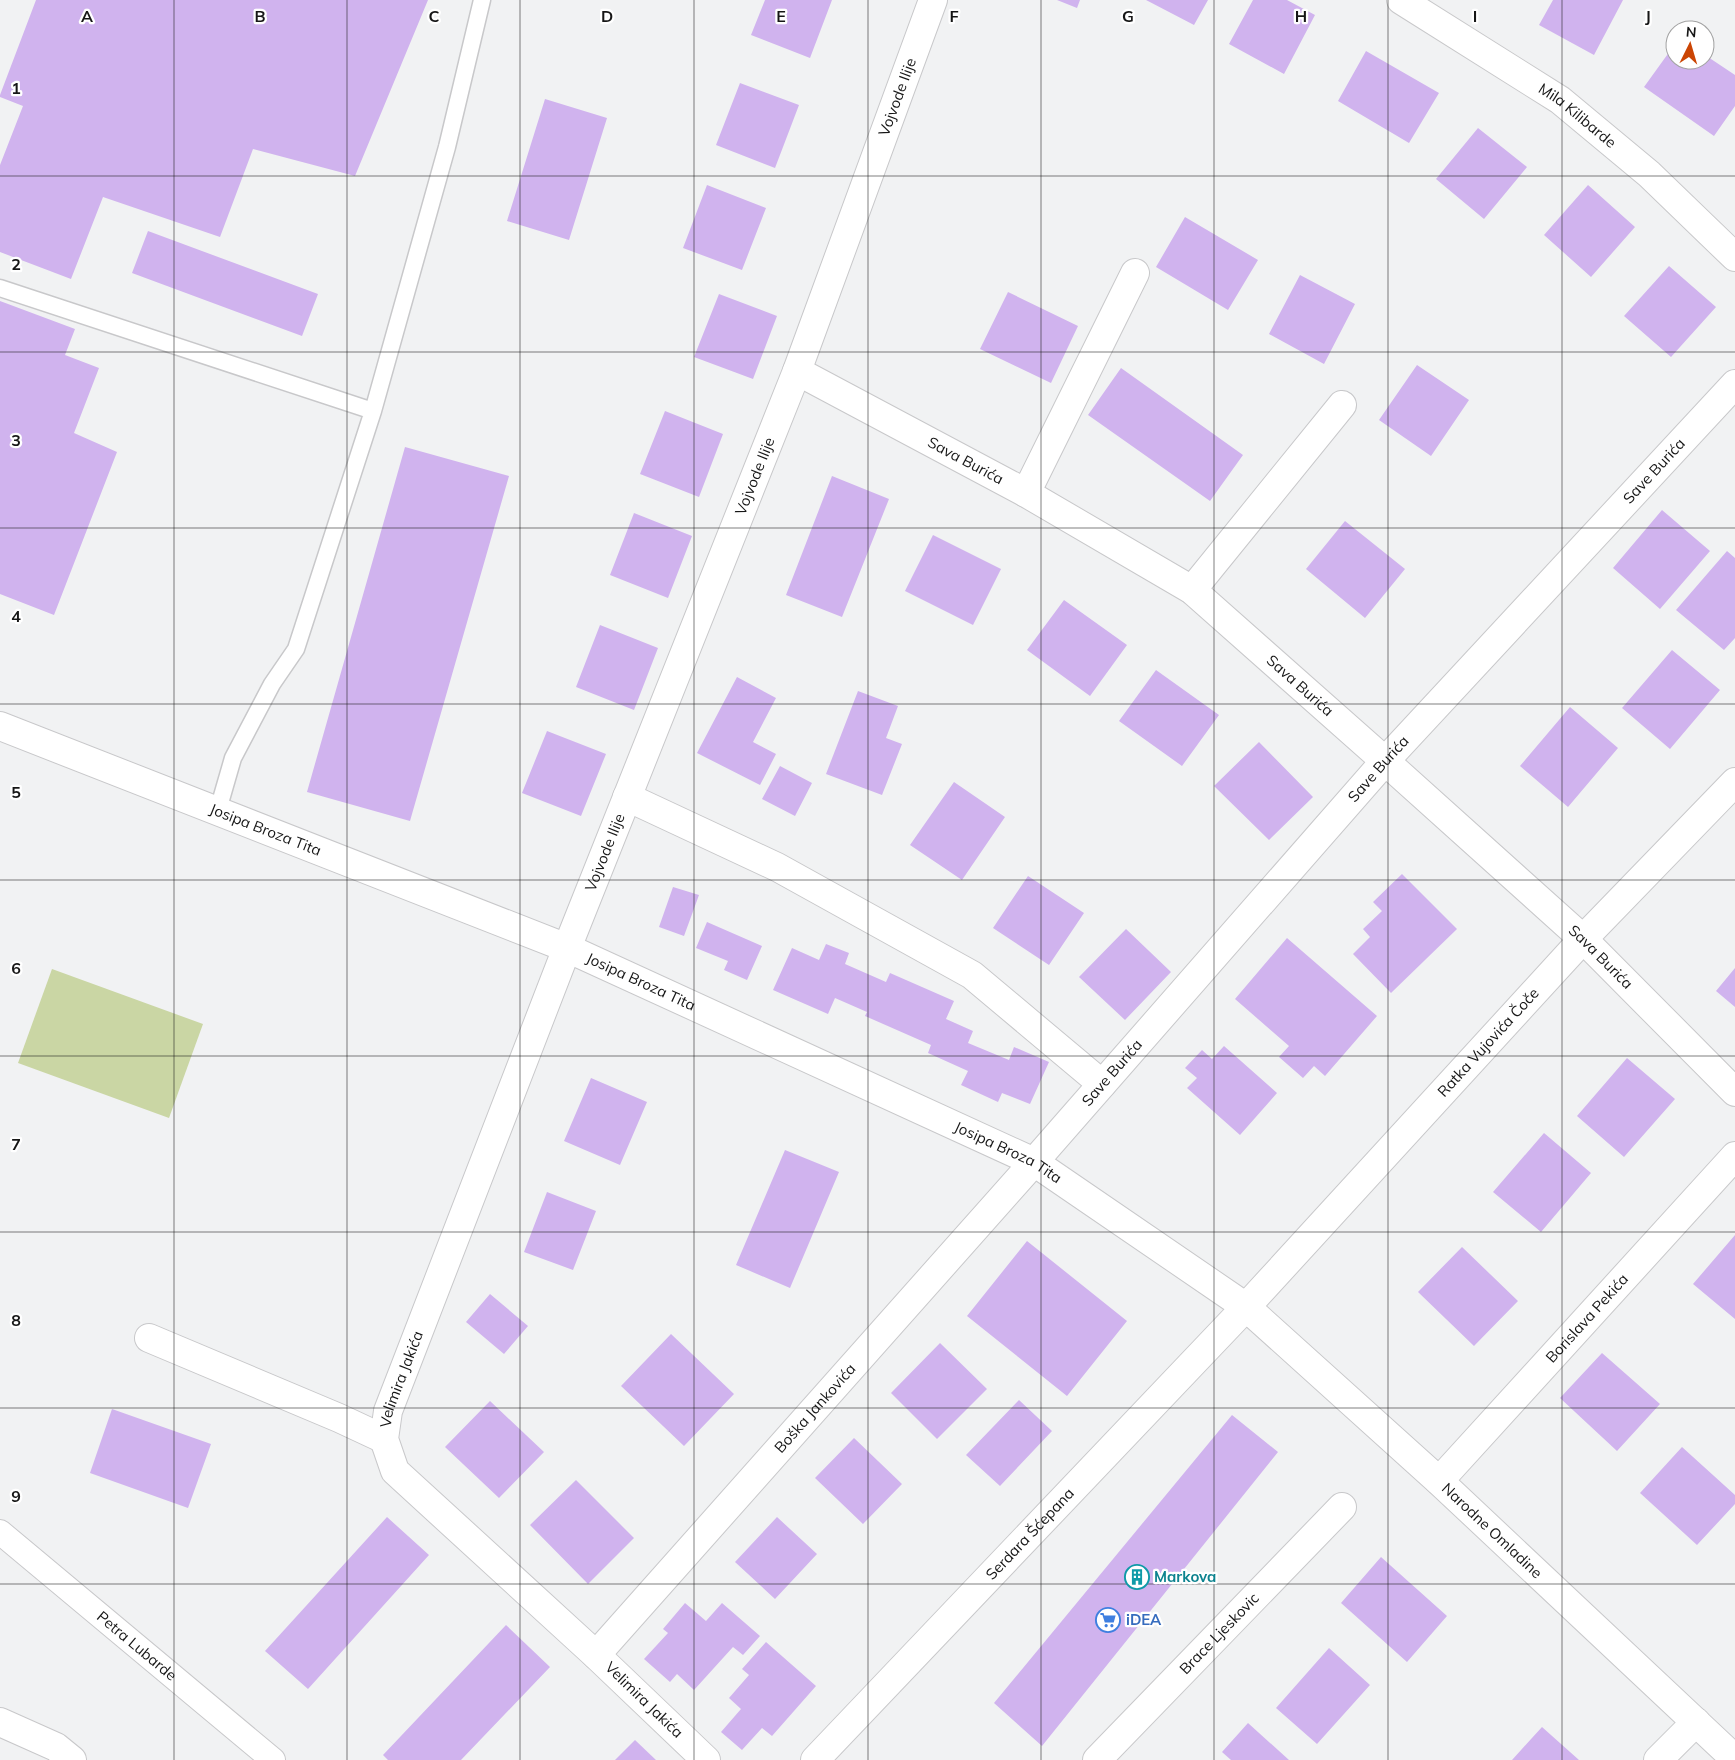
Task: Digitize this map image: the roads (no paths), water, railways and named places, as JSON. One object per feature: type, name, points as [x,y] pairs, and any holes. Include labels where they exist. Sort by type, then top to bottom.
[{"type":"street","name":"Vojvode Ilije","points":[[567,948],[797,371],[934,0]]},
{"type":"street","name":"Mila Kilibarde","points":[[1401,0],[1560,100],[1649,174],[1735,257]]},
{"type":"street","points":[[1026,493],[1135,273]]},
{"type":"street","name":"Sava Burića","points":[[797,371],[1026,493],[1192,590],[1385,760],[1583,939],[1735,1092]]},
{"type":"street","name":"Save Burića","points":[[1034,1162],[1385,760],[1735,384]]},
{"type":"street","points":[[1192,590],[1342,405]]},
{"type":"street","name":"Josipa Broza Tita","points":[[0,726],[567,948],[1034,1162],[1246,1307]]},
{"type":"street","name":"Ratka Vujovića Čoče","points":[[1246,1307],[1583,939],[1735,782]]},
{"type":"street","points":[[627,797],[777,867],[972,975],[1102,1084]]},
{"type":"street","name":"Velimira Jakića","points":[[567,948],[388,1411],[384,1439],[395,1471],[596,1655],[706,1760]]},
{"type":"street","name":"Borislava Pekića","points":[[1439,1481],[1735,1156]]},
{"type":"street","name":"Boška Jankovića","points":[[596,1655],[1034,1162]]},
{"type":"street","name":"Narodne Omladine","points":[[1246,1307],[1439,1481],[1735,1759]]},
{"type":"street","name":"Serdara Šćepana","points":[[815,1760],[1246,1307]]},
{"type":"street","points":[[149,1338],[339,1418],[384,1439]]},
{"type":"street","name":"Brace Ljeskovic","points":[[1097,1760],[1342,1507]]},
{"type":"street","name":"Petra Lubarde","points":[[0,1532],[273,1760]]},
{"type":"street","points":[[0,1722],[56,1747],[72,1760]]},
{"type":"street","points":[[1658,1760],[1696,1722]]},
{"type":"lane","points":[[218,810],[233,758],[272,684],[296,648],[373,411],[447,147],[482,0]]},
{"type":"lane","points":[[0,288],[373,411]]},
{"type":"place","name":"Markova","points":[[1137,1577]]},
{"type":"place","name":"iDEA","points":[[1108,1620]]}]
